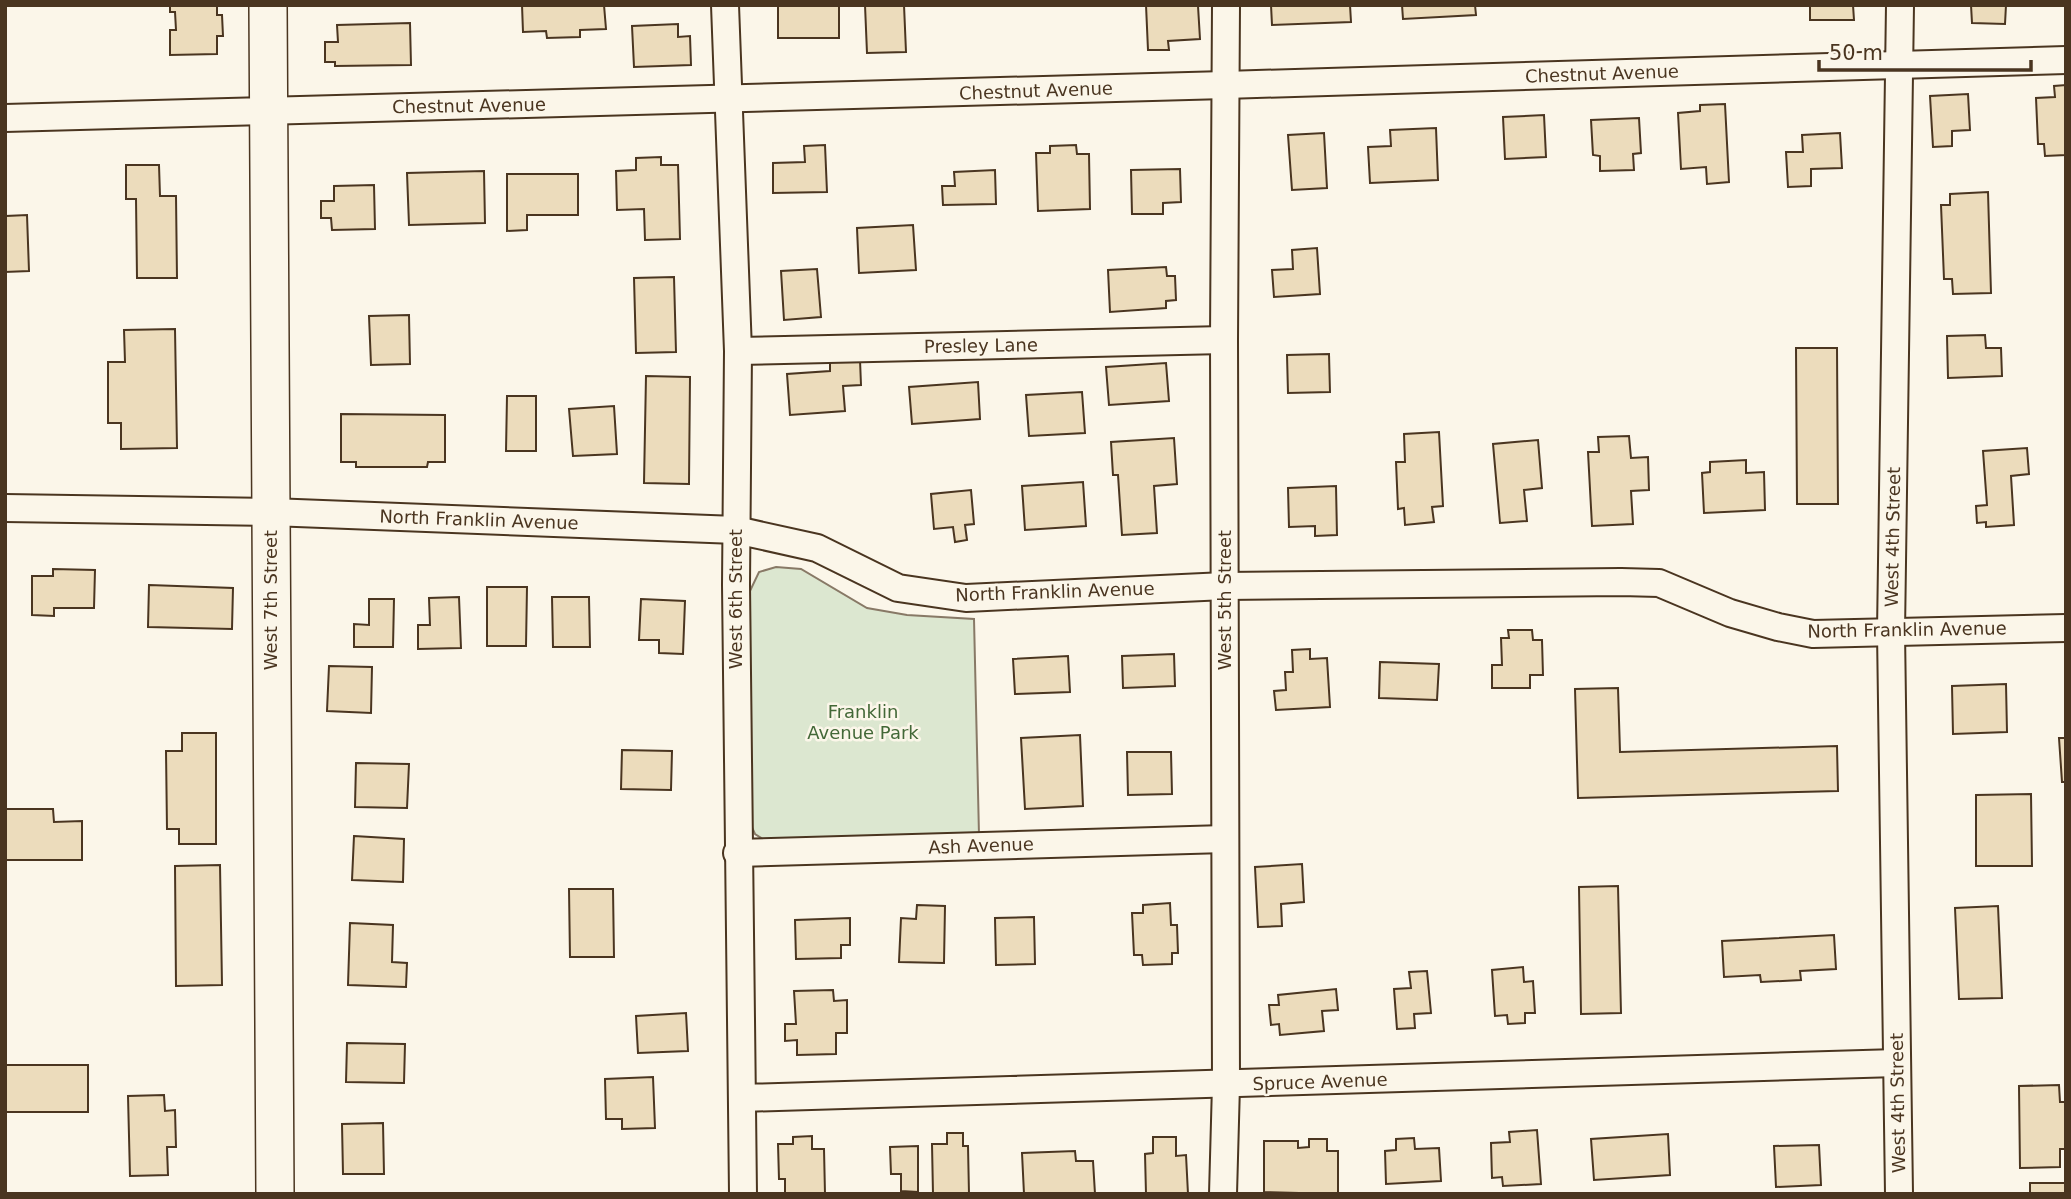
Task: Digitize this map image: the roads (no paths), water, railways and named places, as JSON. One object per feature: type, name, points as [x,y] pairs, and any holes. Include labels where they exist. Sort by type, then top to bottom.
[{"type":"street","name":"West 7th Street","points":[[268,5],[275,1194]]},
{"type":"street","name":"West 6th Street","points":[[725,5],[738,351],[737,853],[743,1194]]},
{"type":"street","name":"West 5th Street","points":[[1223,1194],[1226,1085],[1226,5]]},
{"type":"street","name":"West 4th Street","points":[[1899,1194],[1891,632],[1900,5]]},
{"type":"street","name":"Chestnut Avenue","points":[[5,118],[2066,60]]},
{"type":"street","name":"Presley Lane","points":[[738,351],[1224,340]]},
{"type":"street","name":"North Franklin Avenue","points":[[5,508],[271,512],[736,530],[817,548],[898,588],[965,598],[1225,586],[1659,583],[1730,613],[1813,634],[2066,628]]},
{"type":"street","name":"Ash Avenue","points":[[737,853],[1225,839]]},
{"type":"street","name":"Spruce Avenue","points":[[742,1098],[1897,1063]]},
{"type":"park label","name":"Franklin Avenue Park","points":[[863,722]]}]
